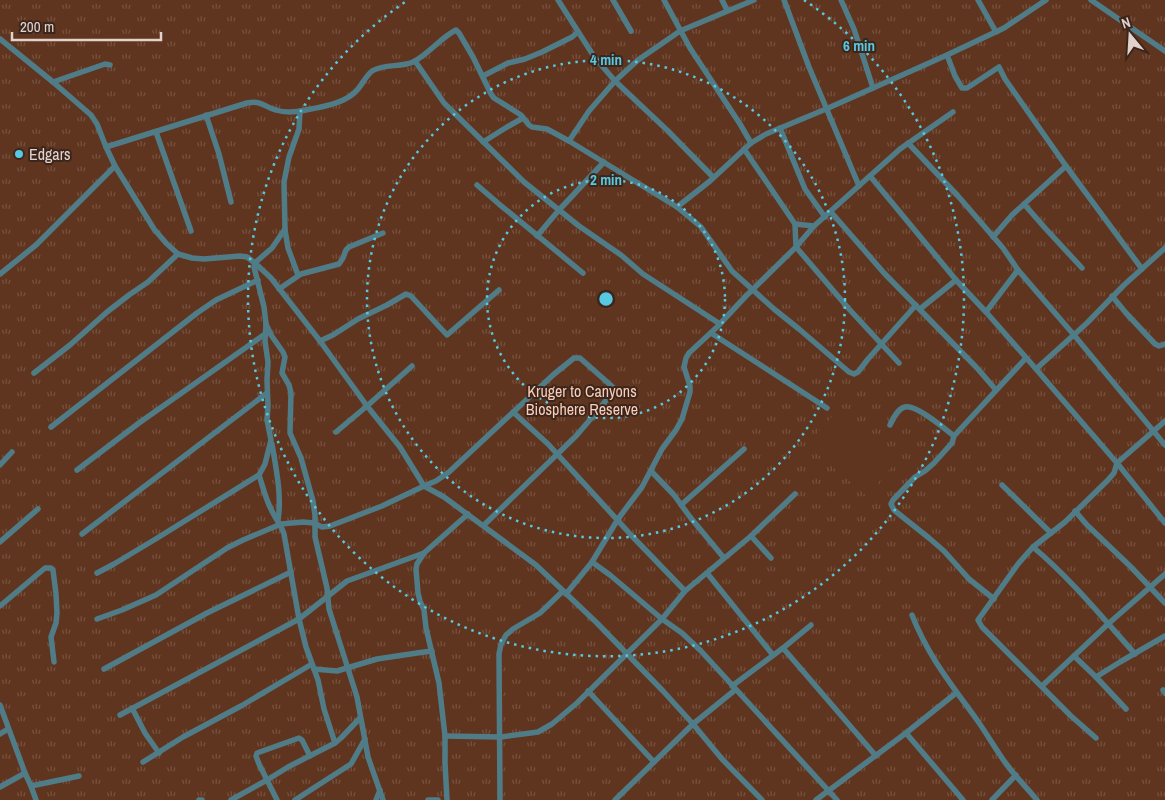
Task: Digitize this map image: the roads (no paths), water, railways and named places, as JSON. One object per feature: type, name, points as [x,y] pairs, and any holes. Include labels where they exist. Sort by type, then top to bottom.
[{"type":"street","points":[[558,0],[593,55],[615,81],[668,131],[712,178]]},
{"type":"street","points":[[613,0],[631,31]]},
{"type":"street","points":[[664,0],[680,31],[751,143]]},
{"type":"street","points":[[722,0],[727,10]]},
{"type":"street","points":[[569,140],[589,111],[615,81],[638,60],[680,31],[754,0]]},
{"type":"street","points":[[784,0],[826,109],[859,186]]},
{"type":"street","points":[[842,0],[859,41],[873,88]]},
{"type":"street","points":[[978,0],[996,32]]},
{"type":"street","points":[[677,207],[751,143],[766,134],[996,32],[1046,0]]},
{"type":"street","points":[[1091,0],[1165,50]]},
{"type":"street","points":[[106,147],[206,115],[254,102],[279,112],[300,111],[341,101],[354,94],[368,74],[383,67],[415,61],[456,30],[473,57],[494,98],[523,118],[532,127],[547,129],[569,140],[677,207],[701,227],[732,271],[852,374],[858,372],[918,307],[956,280]]},
{"type":"street","points":[[483,76],[508,63],[542,52],[578,32]]},
{"type":"street","points":[[0,39],[91,115],[97,124],[115,166],[154,229],[166,244],[178,254],[192,258],[240,256],[247,257],[255,263],[271,278],[320,340],[367,406],[400,447],[424,486],[444,497],[484,525],[536,565],[627,653],[693,724],[722,759],[762,800]]},
{"type":"street","points":[[947,55],[962,88],[967,88],[999,67],[1005,79],[1066,166],[1142,269]]},
{"type":"street","points":[[415,61],[444,104],[524,182],[597,239],[621,255],[643,274],[720,324]]},
{"type":"street","points":[[53,82],[105,64],[110,65]]},
{"type":"street","points":[[298,275],[288,248],[285,229],[284,182],[289,157],[298,129],[300,111]]},
{"type":"street","points":[[500,800],[499,654],[502,639],[513,629],[540,613],[564,592],[592,562],[618,519],[642,487],[662,449],[682,419],[690,396],[690,386],[684,367],[686,358],[694,347],[720,324],[796,247],[814,226],[908,143],[953,112]]},
{"type":"street","points":[[206,115],[231,202]]},
{"type":"street","points":[[483,142],[523,118]]},
{"type":"street","points":[[780,128],[805,189],[825,217]]},
{"type":"street","points":[[156,132],[191,231]]},
{"type":"street","points":[[908,143],[958,196],[1003,248],[1018,270],[1165,444]]},
{"type":"street","points":[[744,149],[795,224],[796,247],[849,309],[899,362]]},
{"type":"street","points":[[538,236],[559,210],[604,162]]},
{"type":"street","points":[[0,274],[36,245],[115,166]]},
{"type":"street","points":[[993,238],[1001,226],[1066,166]]},
{"type":"street","points":[[870,176],[956,280],[1036,369],[1165,523]]},
{"type":"street","points":[[477,185],[583,273]]},
{"type":"street","points":[[1024,204],[1082,268]]},
{"type":"street","points":[[831,212],[884,273],[996,390]]},
{"type":"street","points":[[795,224],[814,226]]},
{"type":"street","points":[[279,522],[277,475],[267,420],[268,362],[265,334],[266,324],[255,263],[272,248],[285,229]]},
{"type":"street","points":[[279,289],[298,275],[339,264],[349,247],[383,233]]},
{"type":"street","points":[[1036,369],[1165,248]]},
{"type":"street","points":[[34,372],[70,346],[107,312],[148,282],[178,254]]},
{"type":"street","points":[[986,312],[1018,270]]},
{"type":"street","points":[[51,427],[197,313],[216,300],[258,280]]},
{"type":"street","points":[[320,340],[333,335],[358,319],[406,294],[411,296],[446,335],[499,290]]},
{"type":"street","points":[[1112,296],[1154,344],[1159,346],[1165,344]]},
{"type":"street","points":[[266,324],[283,352],[282,373],[291,393],[290,433],[301,458],[313,502],[315,537],[332,618],[357,697],[368,757],[383,800]]},
{"type":"street","points":[[711,333],[827,408]]},
{"type":"street","points":[[77,470],[139,423],[265,334]]},
{"type":"street","points":[[97,619],[156,595],[227,548],[279,522],[314,523],[326,527],[382,506],[440,478],[449,472],[570,360],[577,357],[584,360],[615,389],[586,425],[484,525]]},
{"type":"street","points":[[994,599],[969,580],[944,551],[894,510],[891,505],[893,500],[910,481],[934,463],[952,443],[954,436],[1026,358]]},
{"type":"street","points":[[336,432],[412,366]]},
{"type":"street","points":[[82,534],[267,394]]},
{"type":"street","points":[[890,425],[900,409],[910,407],[920,411],[954,436]]},
{"type":"street","points":[[513,412],[542,438],[685,591]]},
{"type":"street","points":[[1096,738],[978,622],[979,618],[1032,547],[1065,522],[1108,480],[1114,473],[1116,464],[1165,421]]},
{"type":"street","points":[[97,572],[114,564],[259,475],[265,464],[271,440]]},
{"type":"street","points":[[681,505],[744,449]]},
{"type":"street","points":[[0,464],[12,452]]},
{"type":"street","points":[[651,471],[674,495],[724,558]]},
{"type":"street","points":[[259,475],[270,507],[279,522],[286,543],[299,619],[335,743]]},
{"type":"street","points":[[1002,485],[1051,533]]},
{"type":"street","points":[[445,736],[501,737],[538,732],[552,724],[577,703],[662,618],[685,591],[750,536],[795,494]]},
{"type":"street","points":[[0,542],[38,509]]},
{"type":"street","points":[[1076,511],[1087,525],[1165,603]]},
{"type":"street","points":[[447,800],[445,736],[439,683],[426,628],[424,610],[418,593],[416,574],[417,564],[424,553],[468,514]]},
{"type":"street","points":[[750,536],[771,558]]},
{"type":"street","points":[[1032,547],[1047,559],[1135,654]]},
{"type":"street","points":[[120,715],[299,619],[340,586],[352,579],[424,553]]},
{"type":"street","points":[[592,562],[690,640],[837,800]]},
{"type":"street","points":[[0,606],[46,568],[53,570],[57,613],[56,624],[51,637],[54,662]]},
{"type":"street","points":[[104,669],[207,613],[291,572]]},
{"type":"street","points":[[707,573],[773,655]]},
{"type":"street","points":[[1042,686],[1165,574]]},
{"type":"street","points":[[912,615],[928,650],[956,693],[1007,765],[1037,800]]},
{"type":"street","points":[[615,800],[693,724],[811,625]]},
{"type":"street","points":[[1096,677],[1165,636]]},
{"type":"street","points":[[783,648],[876,756]]},
{"type":"street","points":[[143,762],[183,737],[313,666],[337,671],[377,659],[432,651]]},
{"type":"street","points":[[1074,656],[1126,709]]},
{"type":"street","points":[[588,691],[654,762]]},
{"type":"street","points":[[816,800],[956,693]]},
{"type":"street","points":[[0,705],[24,773],[36,800]]},
{"type":"street","points":[[132,708],[145,733],[158,752]]},
{"type":"street","points":[[231,800],[288,767],[335,743],[360,718]]},
{"type":"street","points":[[0,734],[8,729]]},
{"type":"street","points":[[906,733],[963,800]]},
{"type":"street","points":[[276,800],[260,768],[256,756],[257,753],[299,738],[302,740],[310,756]]},
{"type":"street","points":[[296,800],[351,764],[365,738]]},
{"type":"street","points":[[0,787],[24,773]]},
{"type":"street","points":[[992,800],[1016,775]]},
{"type":"street","points":[[31,786],[79,776]]},
{"type":"street","points":[[376,800],[380,790]]},
{"type":"street","points":[[428,800],[438,800]]},
{"type":"place","name":"Edgars","points":[[19,154]]},
{"type":"park label","name":"Kruger to Canyons Biosphere Reserve","points":[[582,400]]}]
